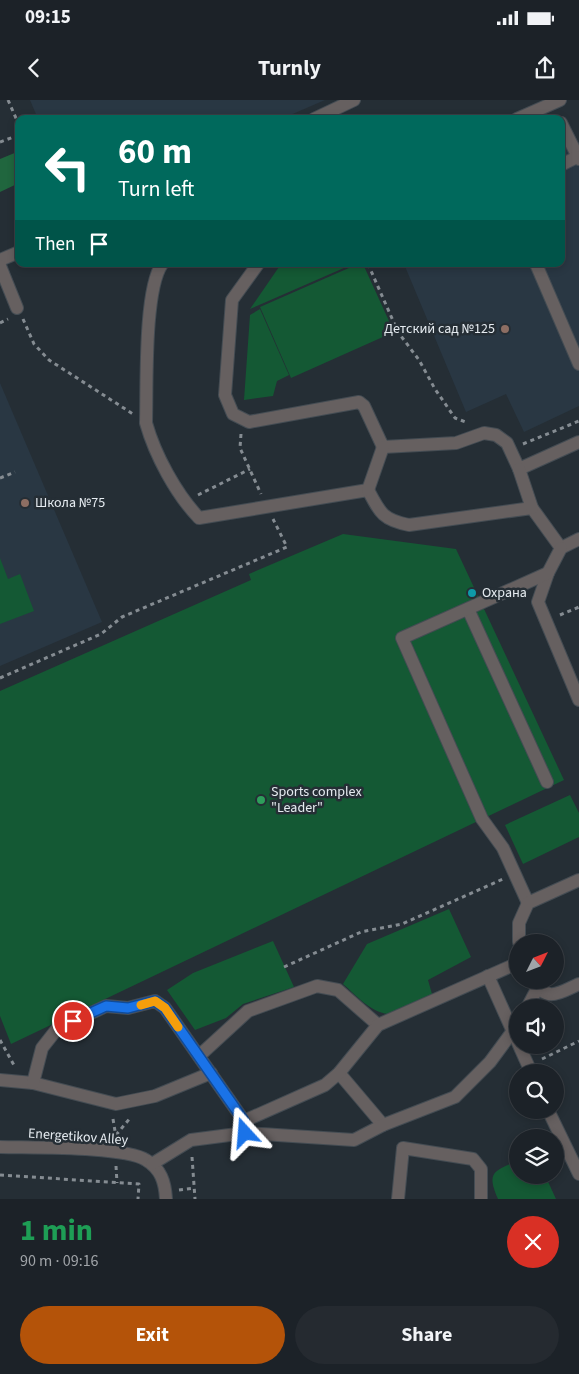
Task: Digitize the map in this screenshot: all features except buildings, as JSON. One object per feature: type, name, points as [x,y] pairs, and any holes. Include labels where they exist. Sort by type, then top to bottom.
[{"type":"street","points":[[322,115],[354,100]]},
{"type":"street","points":[[526,115],[556,102],[558,115]]},
{"type":"street","points":[[565,131],[578,158],[565,163]]},
{"type":"street","points":[[0,260],[15,254]]},
{"type":"street","points":[[0,266],[19,311]]},
{"type":"street","points":[[160,267],[151,294],[146,423],[149,436],[183,502],[199,518],[368,490]]},
{"type":"street","points":[[256,267],[232,300],[225,395],[233,414],[249,422],[358,402],[364,406],[383,447],[368,490],[380,512],[390,522],[409,525],[532,508]]},
{"type":"street","points":[[537,267],[579,364]]},
{"type":"street","points":[[383,447],[456,443],[484,433],[496,435],[507,443],[519,469],[532,508],[561,548]]},
{"type":"street","points":[[519,469],[579,442]]},
{"type":"street","points":[[579,539],[561,548],[548,573],[538,602],[579,700]]},
{"type":"street","points":[[528,903],[503,848],[482,819],[402,638],[548,573]]},
{"type":"street","points":[[468,609],[547,782]]},
{"type":"street","points":[[519,934],[519,923],[528,903],[579,880]]},
{"type":"street","points":[[166,1199],[164,1183],[152,1164],[191,1140],[245,1127],[325,1084],[339,1073],[378,1025],[509,967]]},
{"type":"street","points":[[488,976],[509,1017]]},
{"type":"street","points":[[199,1056],[248,1011],[317,986],[338,990],[378,1025]]},
{"type":"street","points":[[542,989],[546,993],[555,995],[577,989]]},
{"type":"street","points":[[29,1083],[42,1048],[56,1028],[106,1006],[128,1008],[155,1001],[165,1008],[245,1127]]},
{"type":"street","points":[[245,1127],[354,1140],[383,1125],[454,1097],[490,1062],[509,1037]]},
{"type":"street","points":[[0,1080],[29,1083],[116,1104],[155,1096],[210,1073]]},
{"type":"street","points":[[339,1073],[383,1125]]},
{"type":"street","points":[[552,1119],[579,1174]]},
{"type":"street","name":"Energetikov Alley","points":[[0,1147],[115,1152],[135,1155],[152,1164]]},
{"type":"street","points":[[398,1199],[403,1148],[473,1159],[481,1169],[481,1199]]},
{"type":"path","points":[[8,100],[15,117]]},
{"type":"path","points":[[0,142],[15,136]]},
{"type":"path","points":[[369,267],[398,332],[420,360],[435,389],[455,418],[473,424]]},
{"type":"path","points":[[19,311],[34,344],[49,360],[146,423]]},
{"type":"path","points":[[0,678],[101,634],[122,616],[287,547],[240,448],[242,419]]},
{"type":"path","points":[[517,441],[525,444],[579,421]]},
{"type":"path","points":[[0,478],[15,472]]},
{"type":"path","points":[[546,621],[579,607]]},
{"type":"path","points":[[284,967],[361,932],[402,924],[466,894],[516,874]]},
{"type":"path","points":[[0,1040],[29,1083]]},
{"type":"path","points":[[538,1064],[579,1041]]},
{"type":"path","points":[[191,1140],[195,1199]]},
{"type":"path","points":[[0,1175],[139,1184],[138,1199]]},
{"type":"shaded area","points":[[30,100],[325,100],[290,115],[36,115]]},
{"type":"shaded area","name":"Детский сад №125","points":[[579,144],[579,406],[524,432],[506,394],[466,412],[405,267],[565,267],[565,150]]},
{"type":"shaded area","name":"Школа №75","points":[[0,383],[102,622],[0,666]]},
{"type":"green space","points":[[15,153],[15,185],[0,192],[0,159]]},
{"type":"green space","points":[[279,267],[346,267],[250,309]]},
{"type":"green space","points":[[351,267],[364,267],[394,332],[291,378],[260,307]]},
{"type":"green space","points":[[260,309],[289,375],[277,381],[273,396],[244,400],[250,315]]},
{"type":"green space","name":"Sports complex \"Leader\"","points":[[343,534],[456,549],[564,780],[11,1044],[0,1016],[0,691],[251,580],[249,574]]},
{"type":"green space","points":[[0,558],[8,579],[20,574],[34,611],[0,624]]},
{"type":"green space","points":[[570,795],[579,813],[579,837],[523,864],[505,825]]},
{"type":"green space","points":[[449,909],[471,957],[428,980],[432,994],[388,1014],[369,1007],[343,984],[367,944]]},
{"type":"green space","points":[[273,941],[294,987],[243,1004],[226,1018],[195,1030],[167,990],[193,973]]},
{"type":"green space","points":[[509,1164],[509,1184],[549,1184],[556,1199],[498,1199],[494,1190],[493,1178],[494,1174]]},
{"type":"slow traffic","points":[[141,1005],[155,1001],[165,1008],[178,1027]]},
{"type":"place","name":"Детский сад №125","points":[[505,329]]},
{"type":"place","name":"Школа №75","points":[[25,503]]},
{"type":"place","name":"Охрана","points":[[472,593]]},
{"type":"place","name":"Sports complex \"Leader\"","points":[[261,800]]},
{"type":"route","points":[[73,1021],[106,1006],[128,1008],[155,1001],[165,1008],[244,1121],[245,1133]]}]
